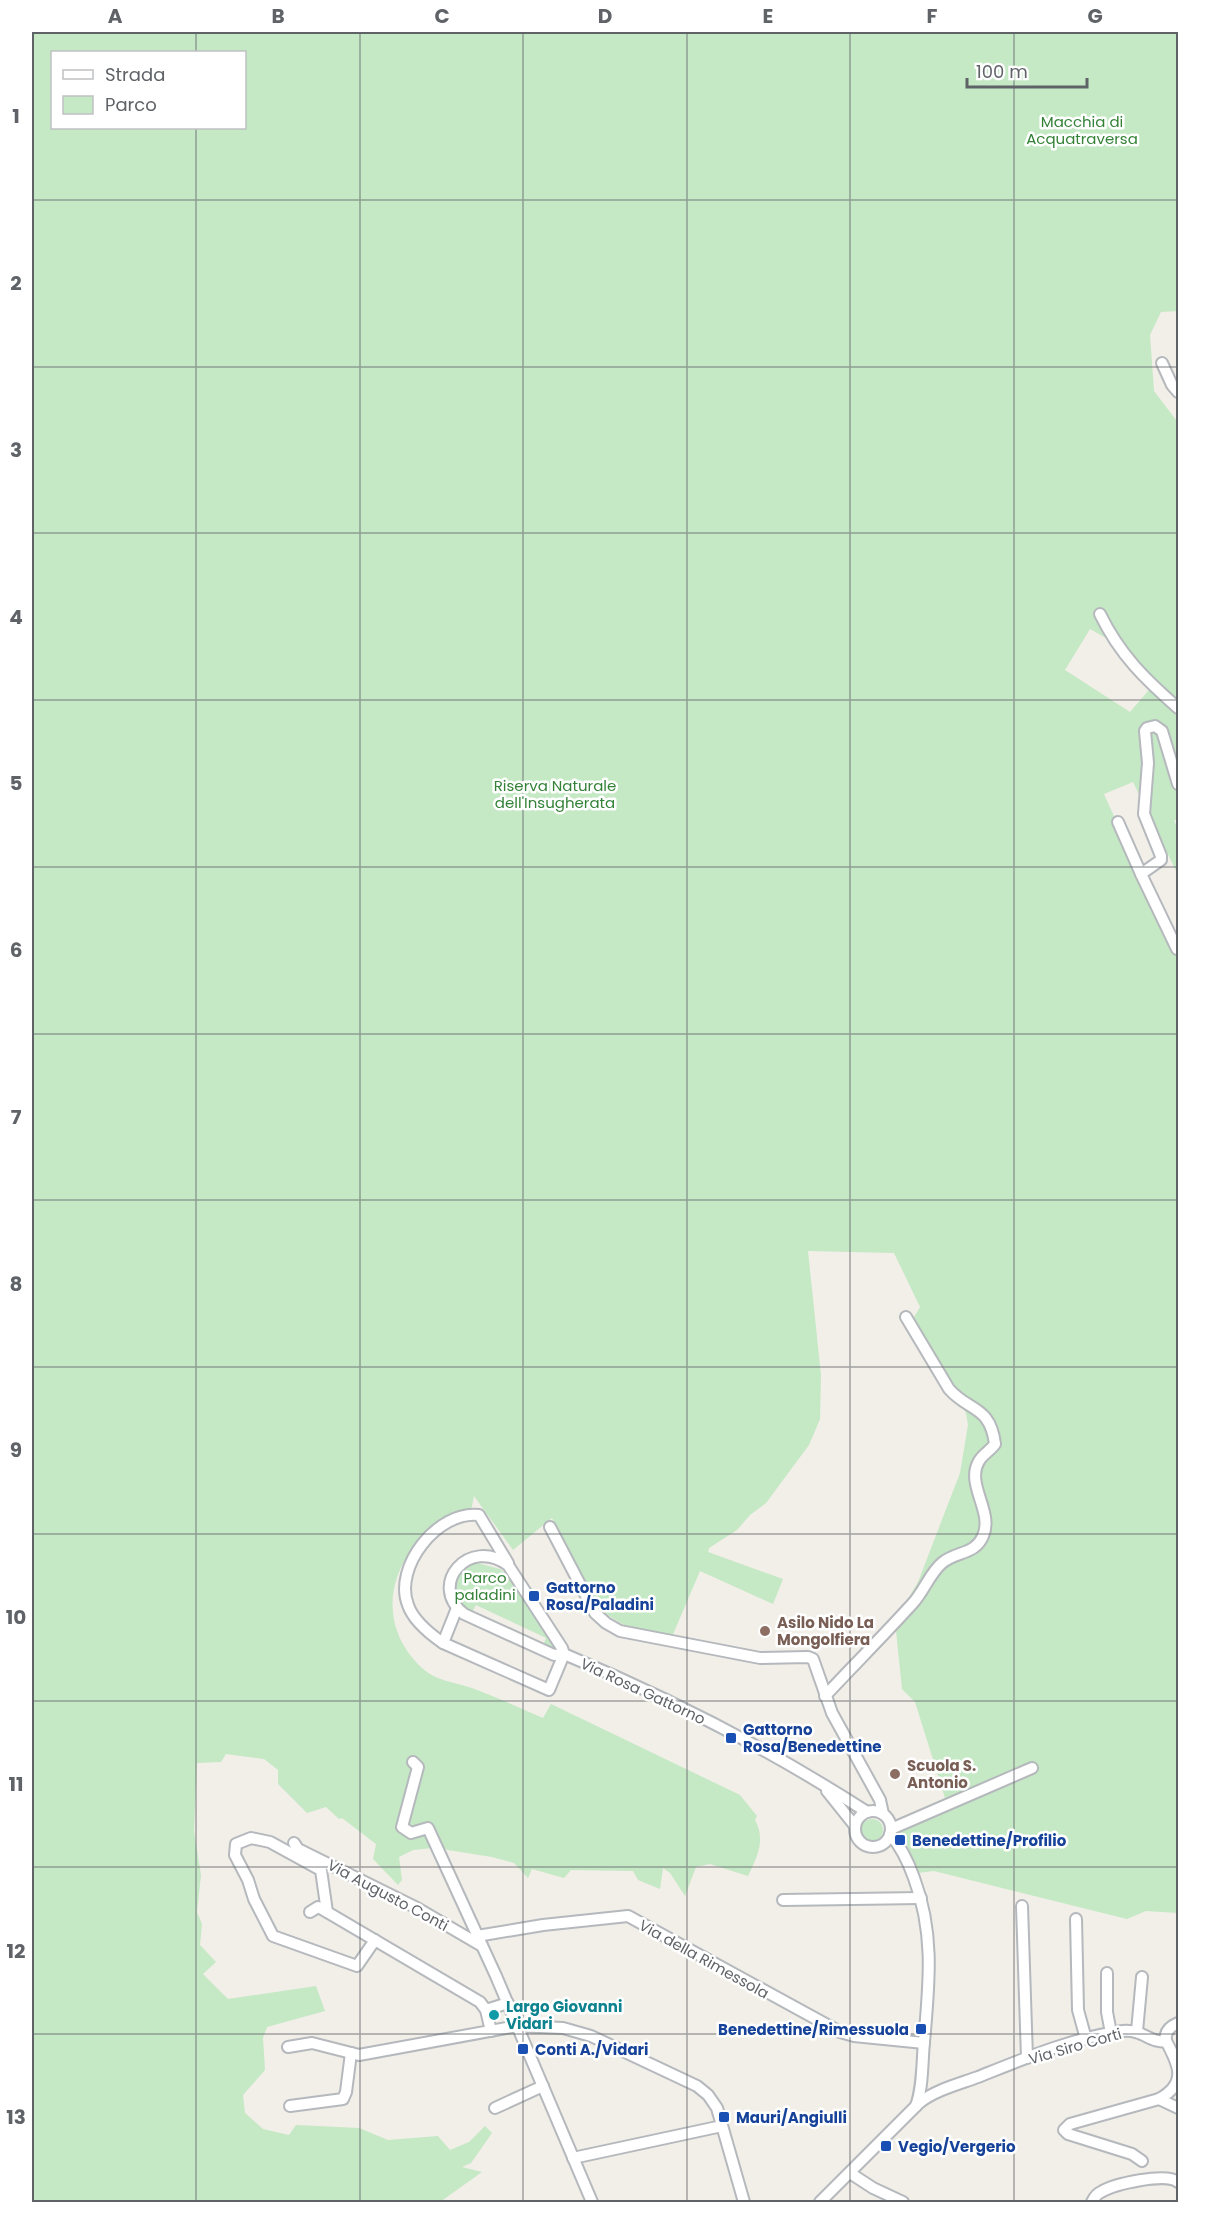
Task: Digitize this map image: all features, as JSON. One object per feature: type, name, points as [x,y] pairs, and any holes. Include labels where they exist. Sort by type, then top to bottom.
[{"type":"street","points":[[1162,363],[1170,382],[1179,392]]},
{"type":"street","points":[[1100,614],[1107,628],[1138,672],[1179,708]]},
{"type":"street","points":[[1141,874],[1161,860],[1144,814],[1148,763],[1145,731],[1148,728],[1155,726],[1162,731],[1179,784]]},
{"type":"street","points":[[1118,822],[1177,949]]},
{"type":"street","points":[[825,1696],[913,1602],[940,1564],[972,1550],[981,1541],[985,1532],[985,1520],[976,1476],[978,1461],[995,1444],[991,1428],[981,1412],[949,1389],[906,1317]]},
{"type":"street","name":"Via Rosa Gattorno","points":[[443,1643],[431,1634],[414,1615],[406,1598],[406,1586],[412,1562],[427,1538],[436,1529],[454,1519],[479,1515],[564,1654]]},
{"type":"street","points":[[550,1527],[592,1609],[611,1626],[626,1633],[749,1656],[810,1658],[817,1666],[825,1696],[844,1737],[880,1800],[883,1814],[889,1821],[890,1831],[903,1850],[921,1898],[930,1954],[924,2043],[916,2106]]},
{"type":"street","points":[[512,1569],[501,1560],[488,1556],[474,1557],[462,1563],[454,1573],[450,1586],[451,1598],[457,1608],[443,1643],[549,1690],[564,1654]]},
{"type":"street","name":"Via Rosa Gattorno","points":[[457,1608],[468,1616],[554,1655],[564,1654],[670,1701],[768,1752],[867,1812]]},
{"type":"street","name":"Via Augusto Conti","points":[[413,1762],[418,1767],[402,1827],[411,1833],[428,1828],[517,2026]]},
{"type":"street","points":[[883,1814],[867,1812],[858,1818],[855,1826],[856,1837],[860,1843],[868,1847],[882,1844],[890,1831],[1032,1768]]},
{"type":"street","name":"Via Rosa Gattorno","points":[[816,1780],[855,1826]]},
{"type":"street","points":[[327,1912],[324,1877],[320,1868],[266,1840],[251,1838],[236,1844],[235,1855],[248,1880],[268,1930],[273,1936],[357,1966],[375,1940]]},
{"type":"street","name":"Via Augusto Conti","points":[[294,1844],[298,1849],[480,1941]]},
{"type":"street","points":[[783,1900],[921,1898]]},
{"type":"street","points":[[1022,1906],[1027,2058]]},
{"type":"street","points":[[310,1912],[318,1907],[482,2003],[491,2031]]},
{"type":"street","name":"Via della Rimessola","points":[[480,1941],[543,1925],[628,1916],[835,2030],[854,2036],[924,2043]]},
{"type":"street","points":[[1076,1919],[1078,2010],[1086,2039]]},
{"type":"street","points":[[1107,1973],[1107,2012],[1111,2033]]},
{"type":"street","points":[[1137,2031],[1142,1977]]},
{"type":"street","points":[[486,2010],[508,2003]]},
{"type":"street","points":[[1142,2161],[1132,2154],[1068,2134],[1064,2130],[1075,2123],[1159,2099],[1172,2091],[1178,2082],[1176,2066],[1166,2041],[1166,2034],[1179,2023]]},
{"type":"street","points":[[517,2026],[592,2202]]},
{"type":"street","points":[[288,2048],[312,2043],[359,2055],[517,2026],[563,2028],[584,2033],[697,2085],[705,2091],[716,2104],[744,2202]]},
{"type":"street","name":"Via Siro Corti","points":[[820,2202],[916,2106],[934,2094],[1027,2058],[1111,2033],[1137,2031],[1158,2042],[1166,2041]]},
{"type":"street","points":[[290,2106],[343,2099],[351,2053]]},
{"type":"street","points":[[495,2108],[543,2086]]},
{"type":"street","points":[[1159,2099],[1179,2108]]},
{"type":"street","points":[[573,2158],[722,2126]]},
{"type":"street","points":[[850,2173],[868,2185],[903,2202]]},
{"type":"street","points":[[1092,2202],[1102,2191],[1130,2183],[1163,2177],[1179,2182]]},
{"type":"green space","name":"Riserva Naturale dell'Insugherata","points":[[32,32],[1178,32],[1178,311],[1161,312],[1150,335],[1154,391],[1178,421],[1178,699],[1160,685],[1129,651],[1090,629],[1065,670],[1130,712],[1155,683],[1178,718],[1178,820],[1174,820],[1178,830],[1178,875],[1133,782],[1104,794],[1178,959],[1178,1913],[1146,1911],[1127,1919],[934,1871],[918,1873],[897,1820],[945,1798],[915,1702],[902,1689],[895,1621],[918,1582],[960,1473],[968,1425],[966,1413],[913,1319],[920,1307],[894,1253],[808,1251],[821,1375],[820,1419],[809,1445],[766,1503],[750,1515],[737,1530],[709,1548],[708,1552],[783,1579],[773,1604],[700,1571],[671,1639],[636,1632],[599,1610],[552,1518],[513,1550],[474,1496],[471,1511],[454,1513],[442,1518],[411,1550],[401,1567],[395,1584],[393,1601],[394,1619],[399,1636],[408,1653],[433,1676],[472,1688],[543,1718],[551,1704],[740,1795],[757,1816],[755,1820],[760,1835],[757,1855],[748,1876],[710,1864],[696,1867],[685,1896],[670,1873],[663,1868],[660,1889],[638,1880],[633,1871],[571,1870],[564,1878],[532,1869],[528,1878],[514,1863],[448,1850],[430,1842],[432,1848],[413,1850],[399,1857],[402,1880],[398,1885],[373,1859],[376,1844],[342,1818],[339,1819],[326,1807],[307,1813],[278,1784],[278,1770],[264,1759],[226,1754],[221,1762],[197,1763],[194,1831],[201,1875],[197,1912],[202,1924],[200,1945],[216,1962],[203,1974],[228,1999],[316,1986],[325,2011],[267,2027],[263,2038],[265,2070],[243,2095],[245,2113],[263,2129],[289,2135],[296,2125],[359,2128],[388,2140],[438,2136],[450,2150],[469,2142],[485,2126],[492,2133],[471,2163],[462,2167],[482,2172],[440,2202],[32,2202]]},
{"type":"green space","name":"Parco paladini","points":[[477,1563],[500,1569],[509,1577],[556,1648],[555,1650],[544,1643],[546,1638],[476,1605],[472,1612],[464,1607],[456,1593],[457,1578],[461,1571]]},
{"type":"green space","points":[[872,1819],[880,1822],[883,1830],[880,1838],[872,1841],[864,1838],[861,1830],[864,1822]]},
{"type":"place","name":"Gattorno Rosa/Paladini","points":[[534,1596]]},
{"type":"place","name":"Asilo Nido La Mongolfiera","points":[[765,1631]]},
{"type":"place","name":"Gattorno Rosa/Benedettine","points":[[731,1738]]},
{"type":"place","name":"Scuola S. Antonio","points":[[895,1774]]},
{"type":"place","name":"Benedettine/Profilio","points":[[900,1840]]},
{"type":"place","name":"Largo Giovanni Vidari","points":[[494,2015]]},
{"type":"place","name":"Benedettine/Rimessuola","points":[[921,2029]]},
{"type":"place","name":"Conti A./Vidari","points":[[523,2049]]},
{"type":"place","name":"Mauri/Angiulli","points":[[724,2117]]},
{"type":"place","name":"Vegio/Vergerio","points":[[886,2146]]},
{"type":"park label","name":"Macchia di Acquatraversa","points":[[1082,130]]}]
